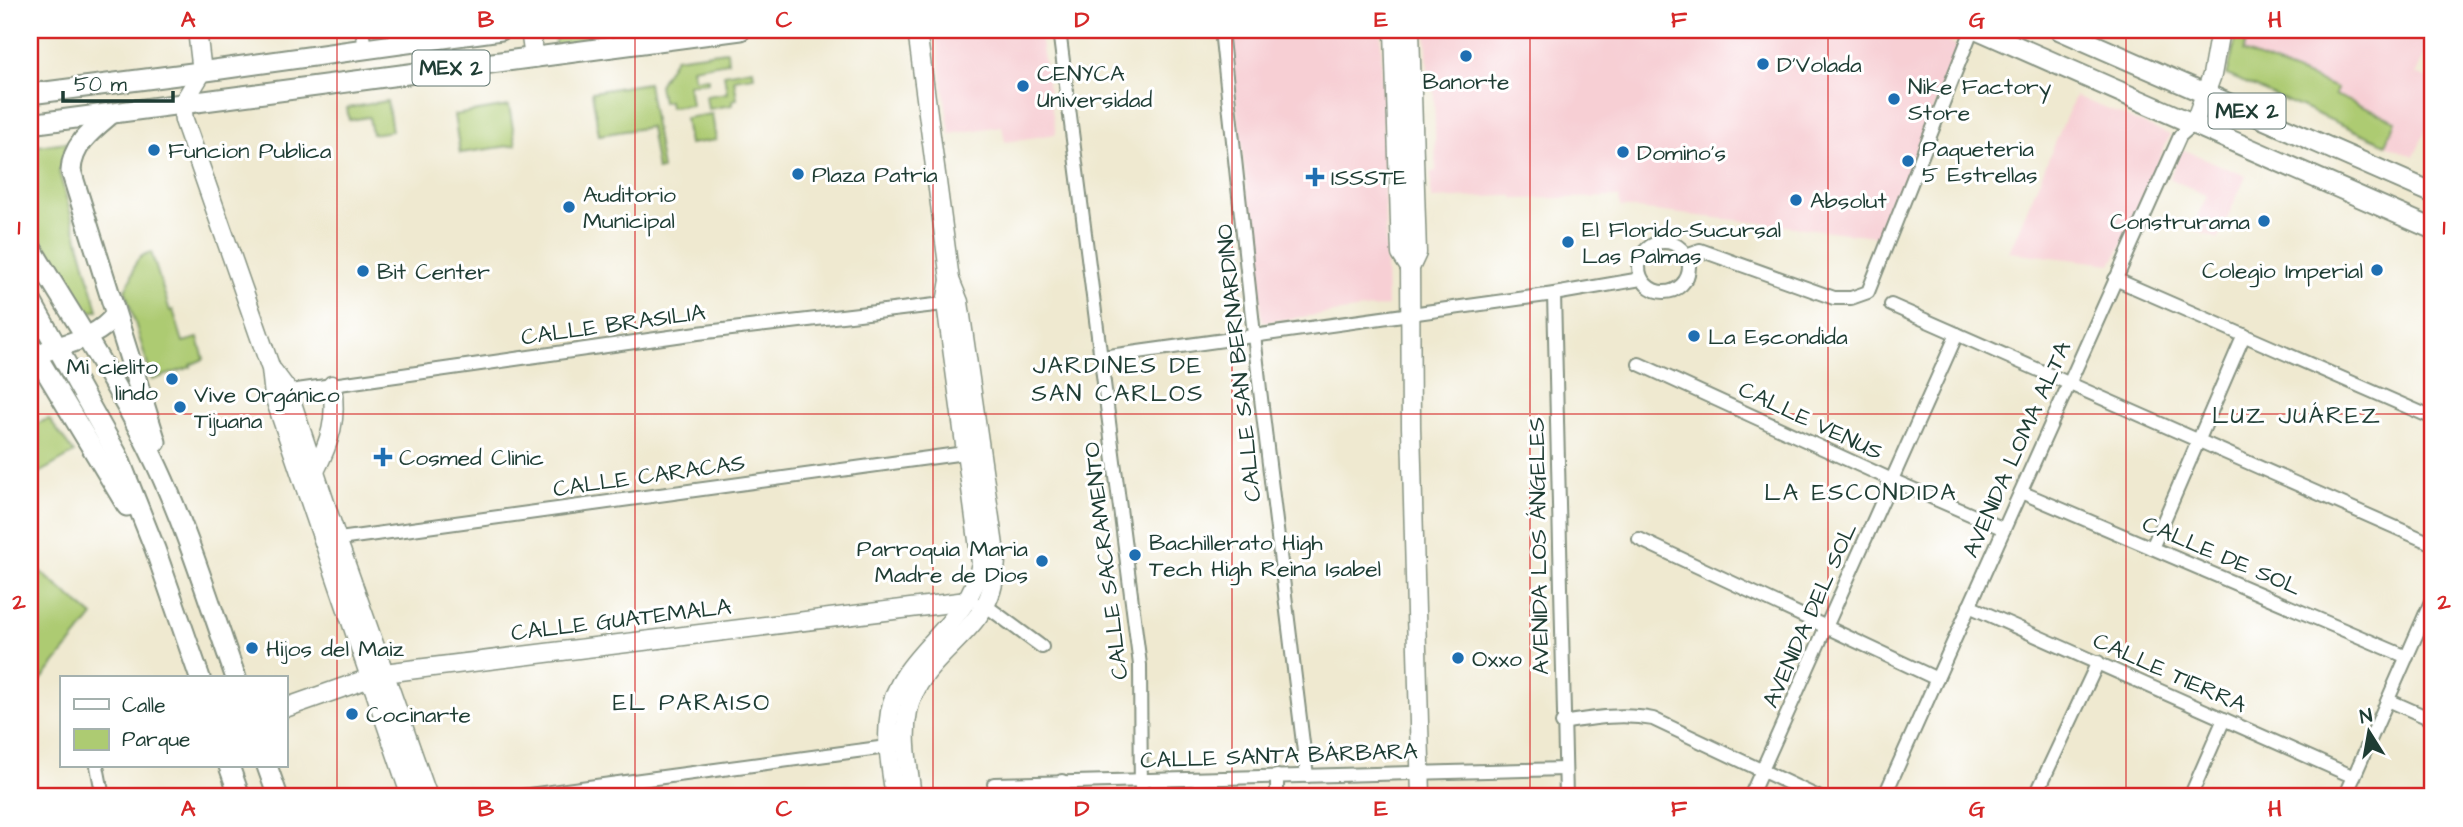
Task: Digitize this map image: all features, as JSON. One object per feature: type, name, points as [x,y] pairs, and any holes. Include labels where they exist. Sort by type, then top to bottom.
[{"type":"main road","name":"MEX 2","points":[[30,93],[202,72],[364,39],[500,30]]},
{"type":"main road","name":"MEX 2","points":[[30,124],[741,30]]},
{"type":"main road","name":"MEX 2","points":[[1979,30],[2433,229]]},
{"type":"main road","name":"MEX 2","points":[[2060,30],[2433,193]]},
{"type":"main road","points":[[111,114],[82,141],[73,157],[71,171],[174,503],[235,676]]},
{"type":"main road","points":[[30,246],[106,368],[174,503]]},
{"type":"main road","points":[[30,299],[118,456],[161,566],[199,676]]},
{"type":"main road","points":[[115,315],[106,327],[85,337],[58,347],[33,350],[109,474],[161,566]]},
{"type":"main road","points":[[230,768],[240,797]]},
{"type":"main road","points":[[268,768],[278,797]]},
{"type":"street","points":[[197,30],[202,72],[182,105],[184,120],[271,369],[315,471],[331,540]]},
{"type":"street","points":[[530,30],[534,58]]},
{"type":"street","points":[[912,797],[890,710],[897,690],[925,651],[976,603],[981,563],[972,452],[917,30]]},
{"type":"street","name":"CALLE SACRAMENTO","points":[[1059,30],[1140,665],[1140,797]]},
{"type":"street","name":"CALLE SAN BERNARDINO","points":[[1221,30],[1307,776]]},
{"type":"street","points":[[1394,30],[1401,254],[1410,268]]},
{"type":"street","points":[[1410,30],[1417,253],[1410,268],[1411,427],[1421,797]]},
{"type":"street","points":[[1686,255],[1700,250],[1834,298],[1852,298],[1868,292],[1972,30]]},
{"type":"street","points":[[2085,30],[2124,59]]},
{"type":"street","points":[[2194,124],[2207,94],[2220,30]]},
{"type":"street","name":"AVENIDA LOMA ALTA","points":[[1884,797],[2180,136],[2194,124]]},
{"type":"street","points":[[1670,243],[1686,255],[1688,276],[1676,289],[1669,292],[1653,291],[1641,279],[1638,263],[1653,244],[1670,243]]},
{"type":"street","points":[[1102,357],[1554,294],[1641,279]]},
{"type":"street","points":[[2115,279],[2433,418]]},
{"type":"street","name":"AVENIDA LOS ÁNGELES","points":[[1554,294],[1562,723],[1566,797]]},
{"type":"street","name":"CALLE BRASILIA","points":[[281,393],[684,335],[952,303]]},
{"type":"street","points":[[1891,305],[2433,544]]},
{"type":"street","name":"AVENIDA DEL SOL","points":[[1750,797],[1957,334]]},
{"type":"street","points":[[2152,548],[2244,335]]},
{"type":"street","name":"CALLE VENUS","points":[[1639,364],[1892,480],[2004,528]]},
{"type":"street","points":[[315,471],[325,449],[334,417],[332,385]]},
{"type":"street","points":[[281,393],[377,676],[411,797]]},
{"type":"street","name":"CALLE CARACAS","points":[[331,540],[972,452]]},
{"type":"street","name":"CALLE DE SOL","points":[[2021,492],[2407,657]]},
{"type":"street","points":[[1639,539],[1937,679]]},
{"type":"street","points":[[2345,797],[2433,597]]},
{"type":"street","points":[[976,603],[1042,647]]},
{"type":"street","name":"CALLE GUATEMALA","points":[[287,707],[377,676],[976,603]]},
{"type":"street","name":"CALLE TIERRA","points":[[1969,606],[2354,777]]},
{"type":"street","points":[[2035,797],[2098,663]]},
{"type":"street","points":[[377,676],[428,797]]},
{"type":"street","points":[[2388,701],[2433,720]]},
{"type":"street","points":[[1562,723],[1615,715],[1653,719],[1818,797]]},
{"type":"street","points":[[2190,797],[2224,719]]},
{"type":"street","points":[[514,797],[897,746]]},
{"type":"street","points":[[895,797],[897,746]]},
{"type":"street","points":[[97,768],[103,797]]},
{"type":"street","name":"CALLE SANTA BÁRBARA","points":[[994,784],[1565,769]]},
{"type":"street","points":[[1277,776],[1277,797]]},
{"type":"street","points":[[1062,781],[1062,797]]},
{"type":"shaded area","points":[[935,30],[1039,30],[1056,134],[1005,142],[1002,126],[950,134]]},
{"type":"shaded area","name":"ISSSTE","points":[[1227,30],[1381,30],[1387,306],[1263,322]]},
{"type":"shaded area","points":[[1426,30],[1923,30],[1958,47],[1882,237],[1620,207],[1619,197],[1513,199],[1513,196],[1508,196],[1431,199],[1431,172],[1436,171],[1434,94],[1433,77],[1428,77]]},
{"type":"shaded area","points":[[2238,30],[2433,30],[2416,74],[2433,81],[2433,114],[2414,157],[2227,75]]},
{"type":"shaded area","points":[[2075,96],[2170,135],[2122,246],[2111,264],[2009,252]]},
{"type":"shaded area","points":[[2182,149],[2246,176],[2218,239],[2191,229],[2207,196],[2169,178]]},
{"type":"green space","points":[[615,30],[651,30],[555,45],[555,38]]},
{"type":"green space","points":[[2238,30],[2250,30],[2243,52],[2337,88],[2335,95],[2396,121],[2386,144],[2227,75]]},
{"type":"green space","points":[[727,51],[728,62],[692,68],[694,79],[708,78],[708,82],[688,84],[691,105],[670,107],[669,101],[662,102],[659,85],[675,58]]},
{"type":"green space","points":[[753,69],[754,76],[734,79],[737,99],[732,100],[732,105],[708,109],[706,96],[727,93],[724,74]]},
{"type":"green space","points":[[648,83],[662,169],[657,170],[650,127],[599,135],[592,92]]},
{"type":"green space","points":[[387,101],[392,131],[372,134],[369,117],[349,120],[347,108]]},
{"type":"green space","points":[[509,106],[516,145],[460,153],[454,115]]},
{"type":"green space","points":[[712,114],[716,140],[689,144],[685,118]]},
{"type":"green space","points":[[67,142],[59,172],[98,310],[86,314],[30,222],[30,147]]},
{"type":"green space","points":[[151,252],[183,342],[198,338],[204,359],[190,365],[191,367],[152,380],[125,289],[135,263]]},
{"type":"green space","points":[[49,419],[74,453],[30,478],[30,426]]},
{"type":"green space","points":[[30,563],[93,616],[30,694]]},
{"type":"place","name":"Banorte","points":[[1466,56]]},
{"type":"place","name":"D'Volada","points":[[1763,64]]},
{"type":"place","name":"CENYCA Universidad","points":[[1023,86]]},
{"type":"place","name":"Nike Factory Store","points":[[1894,99]]},
{"type":"place","name":"Funcion Publica","points":[[154,150]]},
{"type":"place","name":"Domino's","points":[[1623,152]]},
{"type":"place","name":"Paqueteria 5 Estrellas","points":[[1908,161]]},
{"type":"place","name":"Plaza Patria","points":[[798,174]]},
{"type":"place","name":"ISSSTE","points":[[1315,177]]},
{"type":"place","name":"Absolut","points":[[1796,200]]},
{"type":"place","name":"Auditorio Municipal","points":[[569,207]]},
{"type":"place","name":"Construrama","points":[[2264,221]]},
{"type":"place","name":"El Florido-Sucursal Las Palmas","points":[[1568,242]]},
{"type":"place","name":"Colegio Imperial","points":[[2377,270]]},
{"type":"place","name":"Bit Center","points":[[363,271]]},
{"type":"place","name":"La Escondida","points":[[1694,336]]},
{"type":"place","name":"Mi cielito lindo","points":[[172,379]]},
{"type":"place","name":"Vive Orgánico Tijuana","points":[[180,407]]},
{"type":"place","name":"Cosmed Clinic","points":[[383,457]]},
{"type":"place","name":"Bachillerato High Tech High Reina Isabel","points":[[1135,555]]},
{"type":"place","name":"Parroquia Maria Madre de Dios","points":[[1042,561]]},
{"type":"place","name":"Hijos del Maiz","points":[[252,648]]},
{"type":"place","name":"Oxxo","points":[[1458,658]]},
{"type":"place","name":"Cocinarte","points":[[352,714]]},
{"type":"district","name":"JARDINES DE SAN CARLOS","points":[[1118,379]]},
{"type":"district","name":"LUZ JUÁREZ","points":[[2297,415]]},
{"type":"district","name":"LA ESCONDIDA","points":[[1861,492]]},
{"type":"district","name":"EL PARAISO","points":[[692,702]]}]
